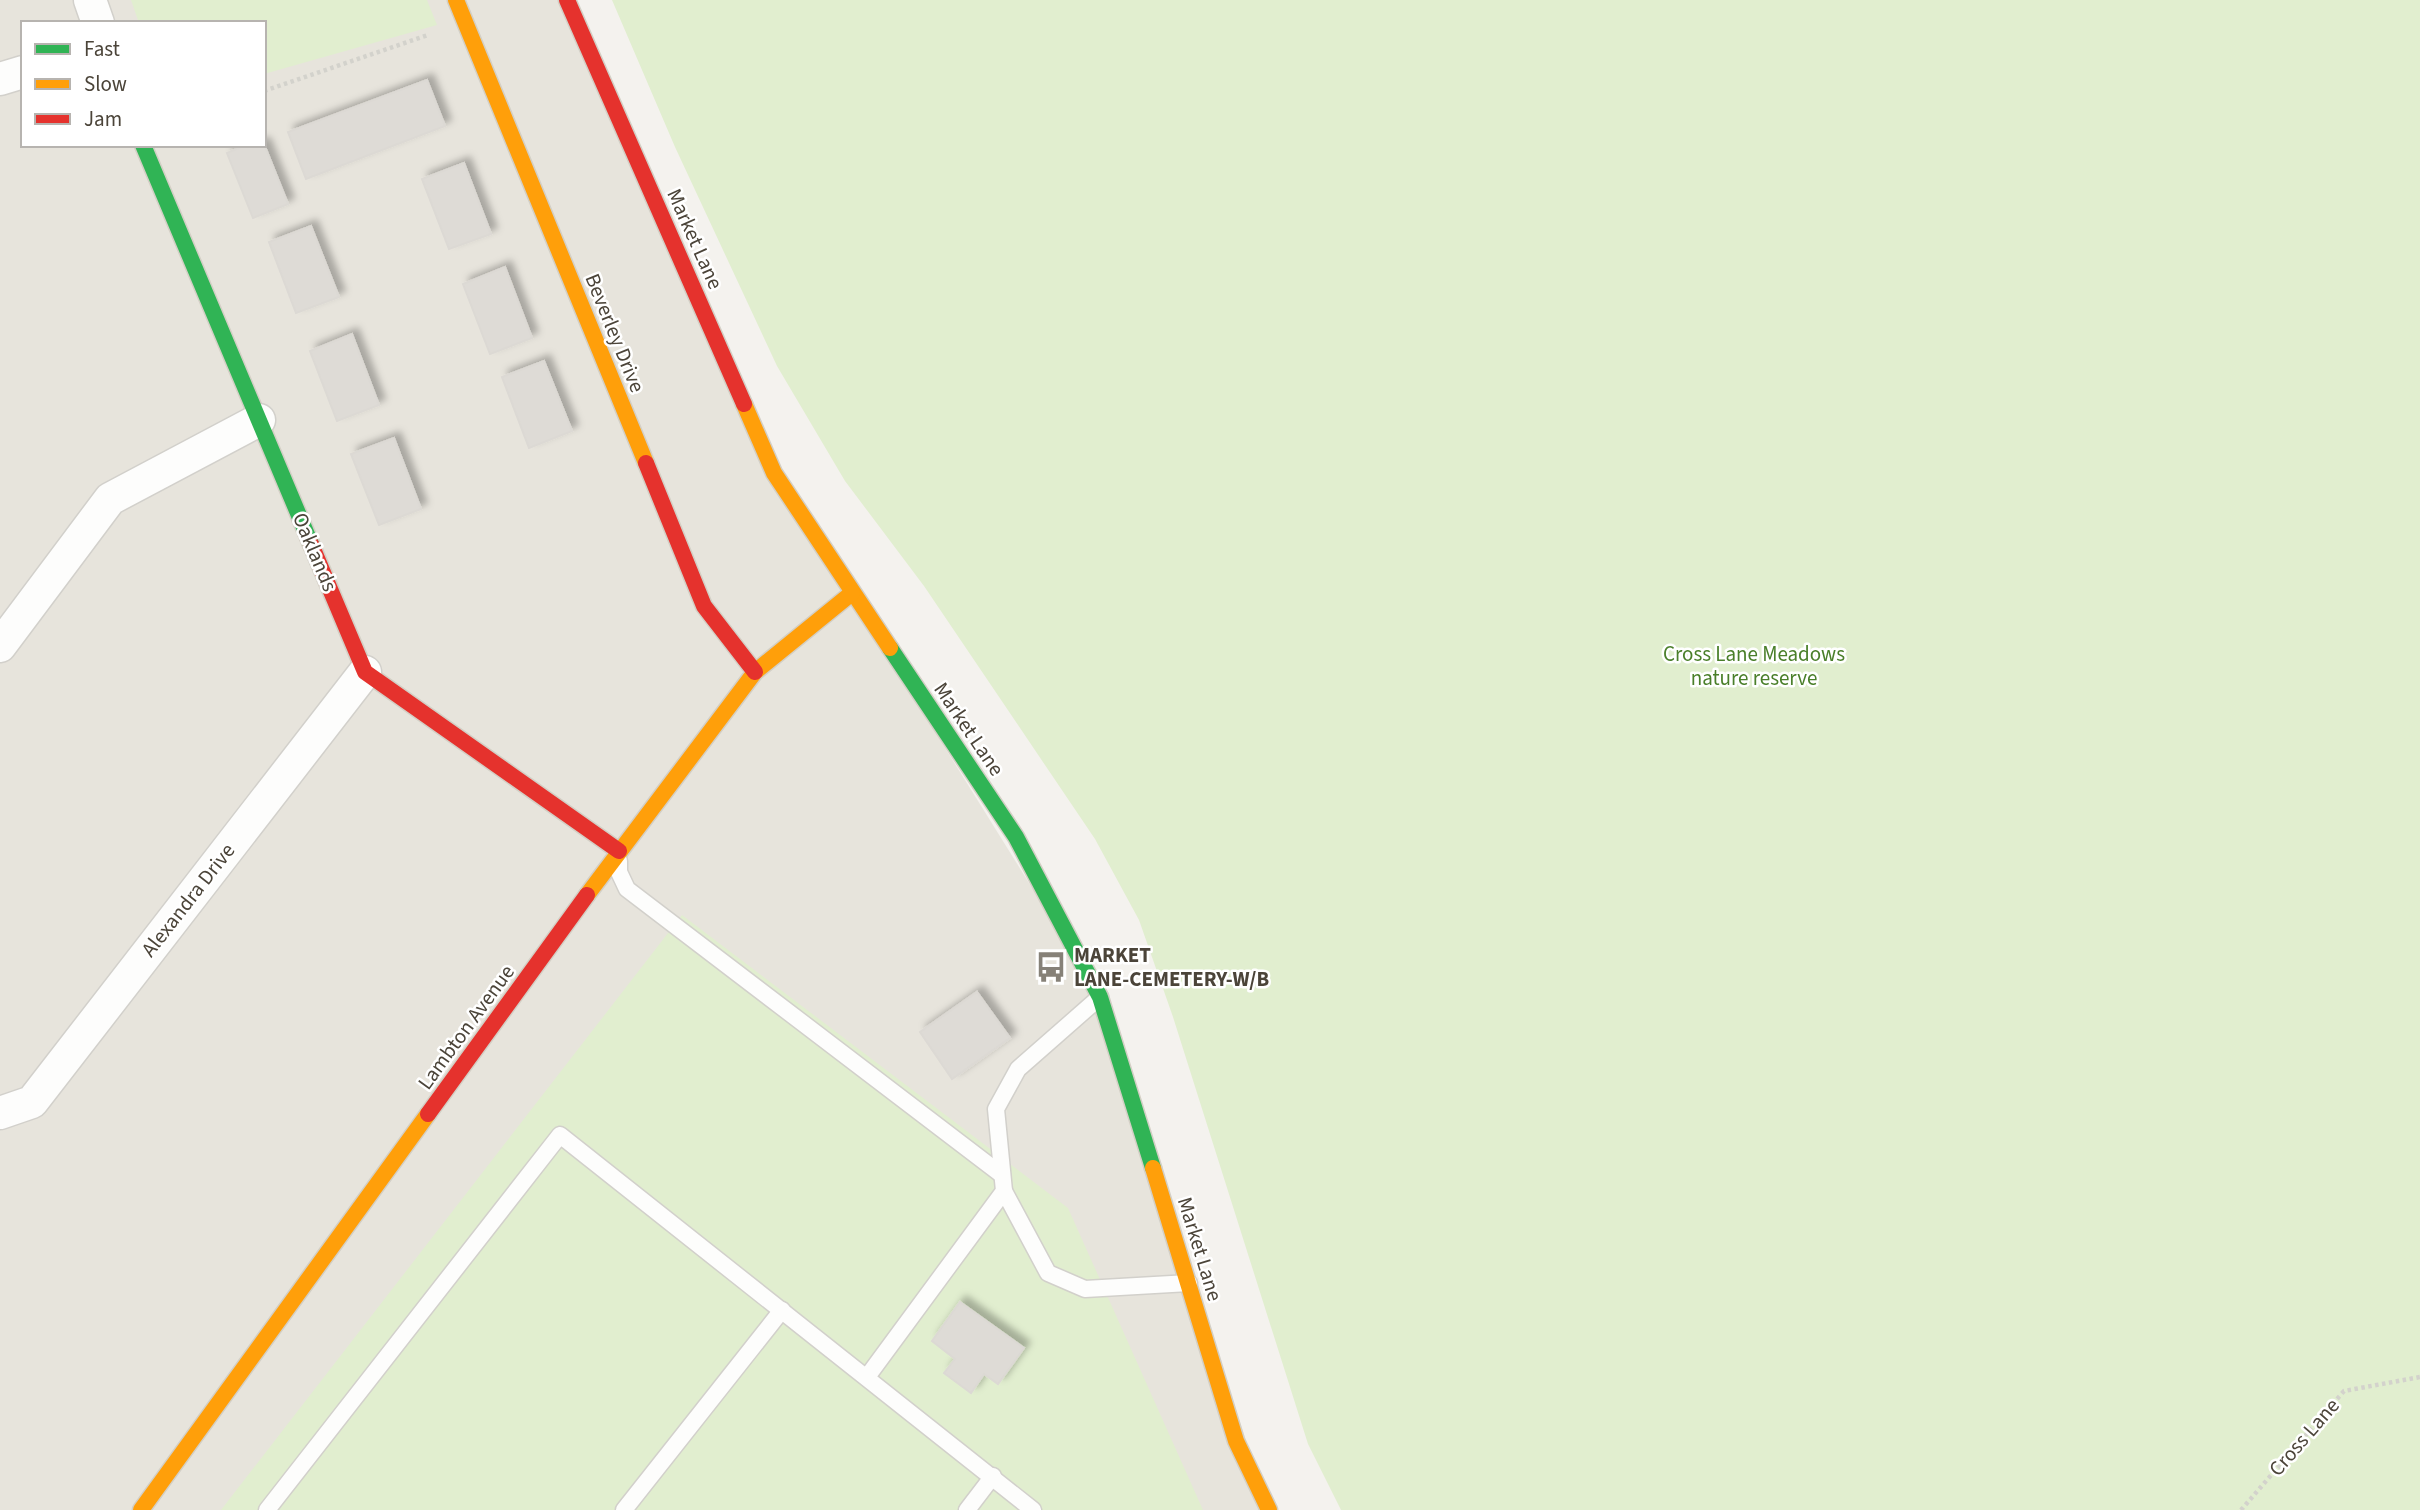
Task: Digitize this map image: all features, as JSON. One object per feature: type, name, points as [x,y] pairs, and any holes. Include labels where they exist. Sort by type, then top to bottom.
[{"type":"street","points":[[90,0],[97,21]]},
{"type":"street","name":"Beverley Drive","points":[[456,0],[705,606],[755,672]]},
{"type":"street","name":"Market Lane","points":[[567,0],[774,473],[1016,837],[1100,997],[1236,1441],[1269,1510]]},
{"type":"street","points":[[0,79],[21,73]]},
{"type":"street","name":"Oaklands","points":[[144,147],[365,671]]},
{"type":"street","points":[[0,646],[110,499],[259,420]]},
{"type":"street","name":"Lambton Avenue","points":[[141,1510],[620,851],[755,672],[852,593]]},
{"type":"street","points":[[365,671],[620,851]]},
{"type":"street","name":"Alexandra Drive","points":[[0,1113],[32,1102],[365,671]]},
{"type":"lane","points":[[620,851],[619,872],[627,889],[1003,1183]]},
{"type":"lane","points":[[1100,997],[1018,1069],[996,1109],[1003,1183],[1048,1273],[1084,1289],[1189,1283]]},
{"type":"lane","points":[[267,1510],[560,1135],[1033,1510]]},
{"type":"lane","points":[[867,1377],[1003,1183]]},
{"type":"lane","points":[[624,1510],[782,1310]]},
{"type":"lane","points":[[967,1510],[993,1476]]},
{"type":"path","points":[[266,90],[465,23]]},
{"type":"path","name":"Cross Lane","points":[[2241,1510],[2344,1391],[2420,1377]]},
{"type":"shaded area","points":[[0,0],[567,0],[774,473],[1100,997],[1269,1510],[0,1510]]},
{"type":"green space","points":[[131,0],[427,0],[437,25],[266,73],[266,21],[138,21]]},
{"type":"green space","name":"Cross Lane Meadows nature reserve","points":[[612,0],[2420,0],[2420,1510],[1341,1510],[1308,1444],[1173,1017],[1139,920],[1095,839],[924,586],[845,481],[777,366],[675,147]]},
{"type":"green space","points":[[682,915],[1068,1208],[1203,1510],[221,1510]]},
{"type":"building","points":[[427,80],[445,126],[306,179],[288,132]]},
{"type":"building","points":[[241,147],[265,147],[288,204],[253,218],[227,153]]},
{"type":"building","points":[[464,163],[491,234],[449,249],[422,179]]},
{"type":"building","points":[[311,226],[339,297],[296,313],[269,242]]},
{"type":"building","points":[[505,267],[532,338],[490,354],[463,284]]},
{"type":"building","points":[[352,334],[379,405],[337,421],[310,351]]},
{"type":"building","points":[[544,361],[572,431],[529,448],[502,377]]},
{"type":"building","points":[[394,438],[421,509],[379,525],[351,454]]},
{"type":"building","points":[[977,992],[1010,1038],[952,1079],[920,1032]]},
{"type":"building","points":[[960,1302],[1024,1348],[998,1384],[984,1374],[971,1393],[944,1373],[955,1359],[932,1341]]},
{"type":"traffic: fast","points":[[144,147],[311,544]]},
{"type":"traffic: fast","points":[[890,648],[1016,837],[1100,997],[1153,1168]]},
{"type":"traffic: slow","points":[[456,0],[646,463]]},
{"type":"traffic: slow","points":[[744,404],[774,473],[890,648]]},
{"type":"traffic: slow","points":[[587,895],[755,672],[852,593]]},
{"type":"traffic: slow","points":[[141,1510],[428,1114]]},
{"type":"traffic: slow","points":[[1153,1168],[1236,1441],[1269,1510]]},
{"type":"traffic: jam","points":[[567,0],[744,404]]},
{"type":"traffic: jam","points":[[646,463],[704,606],[755,672]]},
{"type":"traffic: jam","points":[[311,544],[365,672],[619,851]]},
{"type":"traffic: jam","points":[[428,1114],[587,895]]},
{"type":"place","name":"MARKET LANE-CEMETERY-W/B","points":[[1051,967]]}]
